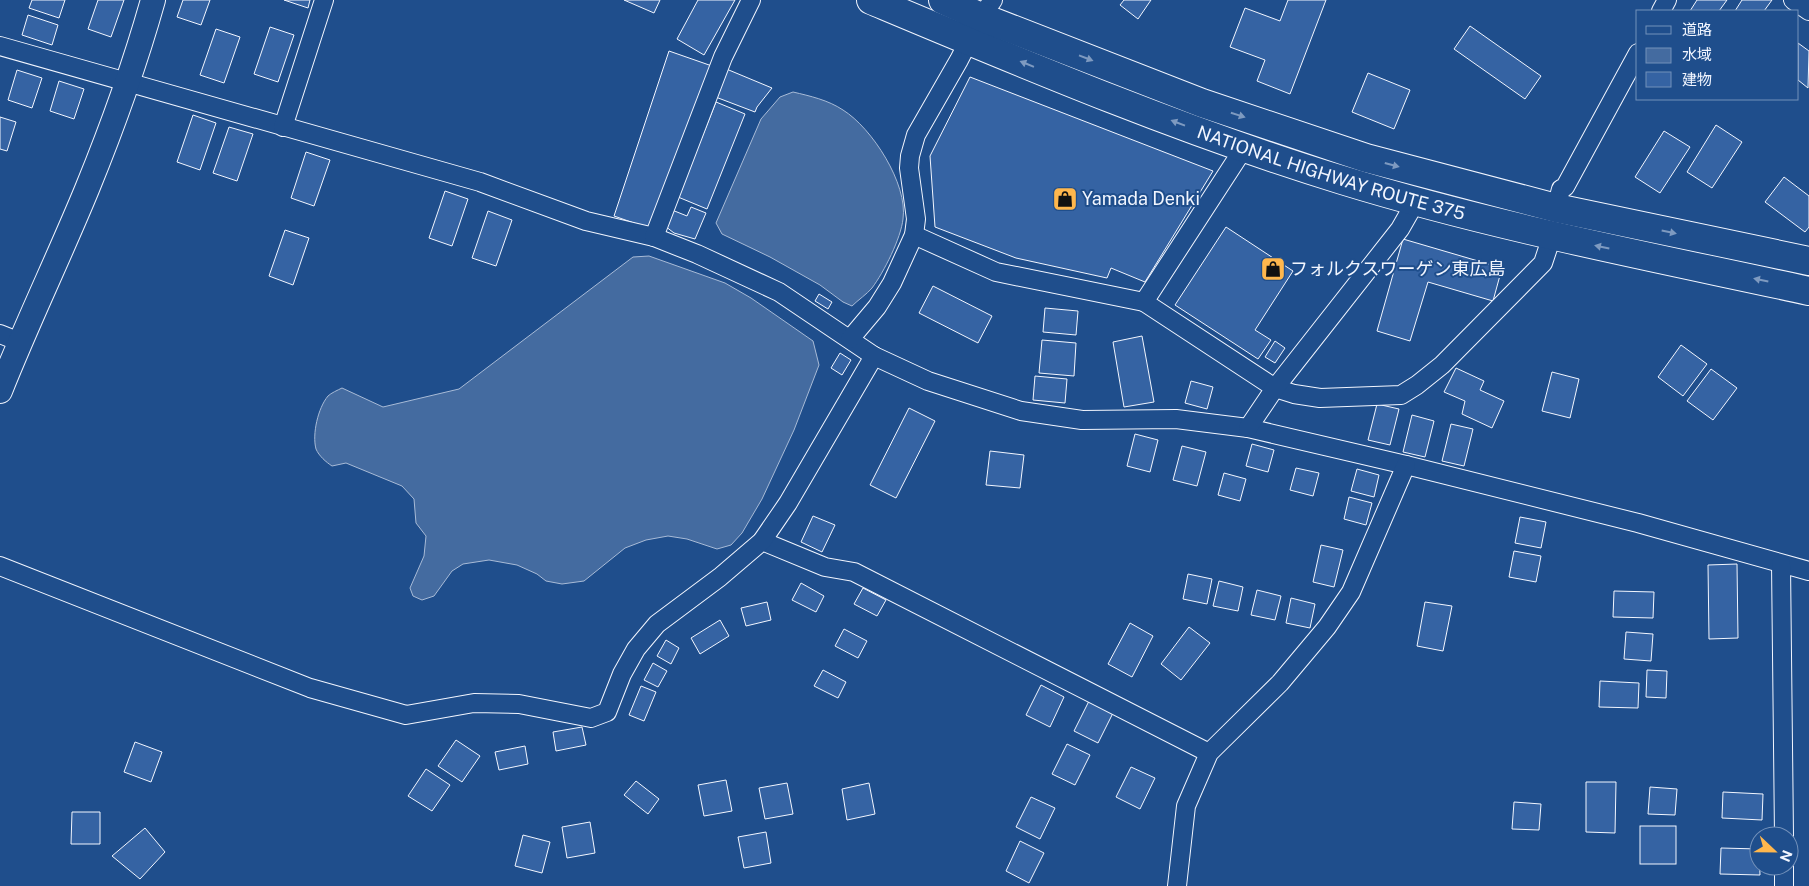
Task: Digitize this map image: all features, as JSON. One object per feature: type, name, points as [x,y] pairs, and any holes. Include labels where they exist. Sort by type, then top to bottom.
[{"type":"highway","name":"NATIONAL HIGHWAY ROUTE 375","points":[[871,0],[981,19],[1211,106],[1366,158],[1556,208],[1809,261]]},
{"type":"highway","name":"NATIONAL HIGHWAY ROUTE 375","points":[[943,0],[981,19],[1108,96],[1244,148],[1416,201],[1552,236],[1809,291]]},
{"type":"street","points":[[0,391],[10,338],[86,190],[127,82],[153,0]]},
{"type":"street","points":[[283,126],[324,0]]},
{"type":"street","points":[[654,237],[723,56],[751,0]]},
{"type":"street","points":[[1793,0],[1809,11]]},
{"type":"street","points":[[850,339],[877,307],[892,283],[914,236],[916,219],[909,168],[910,156],[916,135],[981,19]]},
{"type":"street","points":[[0,46],[480,182],[586,221],[654,237],[697,254],[779,292],[874,356],[928,381],[1021,410],[1082,420],[1176,419],[1248,428],[1638,523],[1809,571]]},
{"type":"street","points":[[1556,208],[1561,189],[1565,187],[1636,58]]},
{"type":"street","points":[[1144,302],[1244,148]]},
{"type":"street","points":[[1248,428],[1275,388],[1400,228],[1416,201]]},
{"type":"street","points":[[914,236],[996,272],[1144,302],[1275,388],[1294,394],[1320,398],[1401,395],[1417,385],[1442,365],[1542,263],[1552,236]]},
{"type":"street","points":[[0,566],[310,688],[406,715],[474,703],[519,704],[591,718],[607,712],[622,674],[636,649],[658,624],[720,577],[762,541],[788,503],[874,356]]},
{"type":"street","points":[[1177,886],[1186,806],[1209,754],[1280,683],[1327,628],[1351,592],[1406,465]]},
{"type":"street","points":[[762,541],[825,567],[854,572],[1209,754]]},
{"type":"street","points":[[1781,564],[1784,826]]},
{"type":"water","points":[[793,92],[831,104],[854,118],[876,143],[886,158],[900,190],[903,219],[895,245],[877,281],[852,306],[843,302],[820,285],[770,257],[722,234],[716,223],[761,119],[780,97]]},
{"type":"water","points":[[649,256],[725,283],[751,298],[813,341],[819,365],[794,430],[762,499],[742,533],[731,545],[717,549],[687,539],[668,536],[646,540],[625,548],[584,581],[562,584],[546,581],[537,574],[517,565],[489,560],[463,564],[452,571],[434,596],[422,600],[413,596],[410,588],[424,556],[426,536],[416,523],[414,499],[402,486],[346,463],[332,466],[325,461],[316,449],[315,443],[315,429],[324,401],[329,395],[342,388],[383,407],[459,389],[633,257]]},
{"type":"building","points":[[32,0],[65,0],[59,18],[29,8]]},
{"type":"building","points":[[98,0],[124,0],[111,37],[88,29]]},
{"type":"building","points":[[183,0],[210,0],[201,25],[177,17]]},
{"type":"building","points":[[284,0],[310,0],[308,8]]},
{"type":"building","points":[[624,0],[660,0],[654,13]]},
{"type":"building","points":[[698,0],[735,0],[704,55],[677,39]]},
{"type":"building","points":[[1124,0],[1151,0],[1138,19],[1120,5]]},
{"type":"building","points":[[1288,0],[1326,0],[1290,94],[1257,81],[1265,60],[1230,47],[1245,8],[1280,21]]},
{"type":"building","points":[[1697,0],[1727,0],[1720,10],[1691,10]]},
{"type":"building","points":[[1742,0],[1772,0],[1765,10],[1736,10]]},
{"type":"building","points":[[28,15],[58,25],[52,45],[22,35]]},
{"type":"building","points":[[1470,26],[1541,76],[1525,99],[1454,49]]},
{"type":"building","points":[[270,27],[294,35],[278,82],[254,74]]},
{"type":"building","points":[[216,29],[240,37],[224,83],[200,75]]},
{"type":"building","points":[[1799,44],[1809,51],[1808,88],[1799,81]]},
{"type":"building","points":[[669,51],[712,66],[651,229],[614,216]]},
{"type":"building","points":[[724,68],[772,88],[755,112],[713,96]]},
{"type":"building","points":[[17,70],[42,78],[32,108],[8,100]]},
{"type":"building","points":[[1368,73],[1410,90],[1394,129],[1352,112]]},
{"type":"building","name":"Yamada Denki","points":[[970,77],[1213,171],[1145,282],[1111,268],[1107,278],[1016,258],[935,227],[930,156]]},
{"type":"building","points":[[59,81],[84,89],[74,119],[50,111]]},
{"type":"building","points":[[716,102],[745,114],[707,209],[678,197]]},
{"type":"building","points":[[193,115],[216,123],[200,170],[177,162]]},
{"type":"building","points":[[0,117],[16,122],[7,151],[0,149]]},
{"type":"building","points":[[1716,125],[1742,142],[1712,188],[1687,172]]},
{"type":"building","points":[[229,127],[253,134],[237,181],[213,173]]},
{"type":"building","points":[[1664,131],[1690,147],[1660,193],[1635,177]]},
{"type":"building","points":[[306,152],[330,160],[314,206],[291,198]]},
{"type":"building","points":[[1784,177],[1809,196],[1809,227],[1805,232],[1765,202]]},
{"type":"building","points":[[445,191],[468,199],[452,246],[429,238]]},
{"type":"building","points":[[691,207],[706,213],[695,239],[674,233],[665,226],[672,210],[687,216]]},
{"type":"building","points":[[488,211],[512,220],[496,266],[472,258]]},
{"type":"building","points":[[1226,227],[1293,271],[1255,330],[1271,340],[1258,359],[1175,305]]},
{"type":"building","points":[[285,230],[309,238],[293,285],[269,276]]},
{"type":"building","points":[[1403,239],[1502,268],[1493,301],[1428,282],[1410,341],[1377,331]]},
{"type":"building","points":[[933,286],[992,316],[978,343],[919,313]]},
{"type":"building","points":[[819,294],[832,302],[828,309],[815,301]]},
{"type":"building","points":[[1045,308],[1078,311],[1076,335],[1043,332]]},
{"type":"building","points":[[1142,336],[1154,402],[1124,407],[1113,342]]},
{"type":"building","points":[[1042,340],[1076,343],[1074,376],[1039,373]]},
{"type":"building","points":[[1275,341],[1285,348],[1275,363],[1265,357]]},
{"type":"building","points":[[1681,345],[1707,364],[1683,396],[1658,377]]},
{"type":"building","points":[[840,353],[851,360],[842,375],[831,368]]},
{"type":"building","points":[[1456,368],[1484,381],[1480,390],[1504,401],[1492,428],[1462,414],[1465,401],[1444,392]]},
{"type":"building","points":[[1711,369],[1737,388],[1713,420],[1687,401]]},
{"type":"building","points":[[1552,372],[1579,379],[1570,418],[1542,411]]},
{"type":"building","points":[[1035,376],[1067,379],[1065,403],[1033,400]]},
{"type":"building","points":[[1191,381],[1213,387],[1207,409],[1185,403]]},
{"type":"building","points":[[1377,404],[1399,409],[1390,445],[1368,440]]},
{"type":"building","points":[[909,408],[935,421],[896,498],[870,485]]},
{"type":"building","points":[[1412,415],[1434,421],[1425,457],[1403,452]]},
{"type":"building","points":[[1451,424],[1473,429],[1464,466],[1442,461]]},
{"type":"building","points":[[1135,434],[1158,440],[1150,472],[1127,466]]},
{"type":"building","points":[[1252,444],[1274,450],[1268,472],[1246,466]]},
{"type":"building","points":[[1182,446],[1206,452],[1197,486],[1173,480]]},
{"type":"building","points":[[990,451],[1024,455],[1020,488],[986,485]]},
{"type":"building","points":[[1296,468],[1319,473],[1313,496],[1290,490]]},
{"type":"building","points":[[1357,469],[1379,475],[1374,497],[1351,491]]},
{"type":"building","points":[[1224,473],[1246,479],[1240,501],[1218,495]]},
{"type":"building","points":[[1349,497],[1372,503],[1366,525],[1344,519]]},
{"type":"building","points":[[813,516],[835,525],[822,552],[801,542]]},
{"type":"building","points":[[1520,517],[1546,522],[1541,548],[1515,543]]},
{"type":"building","points":[[1321,545],[1343,550],[1334,587],[1313,582]]},
{"type":"building","points":[[1514,551],[1541,556],[1536,582],[1509,577]]},
{"type":"building","points":[[1737,564],[1738,638],[1709,639],[1708,565]]},
{"type":"building","points":[[1188,574],[1212,579],[1207,604],[1183,599]]},
{"type":"building","points":[[1219,581],[1243,587],[1238,611],[1213,606]]},
{"type":"building","points":[[801,583],[824,596],[816,612],[792,600]]},
{"type":"building","points":[[863,588],[886,600],[877,616],[854,604]]},
{"type":"building","points":[[1257,590],[1281,596],[1275,620],[1251,615]]},
{"type":"building","points":[[1614,591],[1654,592],[1653,618],[1613,617]]},
{"type":"building","points":[[1291,598],[1315,604],[1310,628],[1286,623]]},
{"type":"building","points":[[767,602],[771,620],[746,626],[741,608]]},
{"type":"building","points":[[1425,602],[1452,606],[1443,651],[1417,646]]},
{"type":"building","points":[[720,620],[729,636],[700,654],[691,638]]},
{"type":"building","points":[[1130,623],[1153,636],[1132,677],[1108,664]]},
{"type":"building","points":[[1189,627],[1210,643],[1181,680],[1161,664]]},
{"type":"building","points":[[844,629],[867,641],[858,658],[835,646]]},
{"type":"building","points":[[1626,632],[1653,634],[1651,661],[1624,659]]},
{"type":"building","points":[[666,640],[679,648],[671,664],[657,656]]},
{"type":"building","points":[[653,663],[667,671],[658,687],[644,680]]},
{"type":"building","points":[[823,670],[846,682],[838,698],[814,686]]},
{"type":"building","points":[[1647,670],[1667,671],[1666,698],[1646,697]]},
{"type":"building","points":[[1600,681],[1639,683],[1638,708],[1599,707]]},
{"type":"building","points":[[1041,685],[1064,697],[1050,727],[1026,715]]},
{"type":"building","points":[[641,686],[656,692],[644,721],[629,715]]},
{"type":"building","points":[[1089,701],[1113,713],[1098,743],[1074,731]]},
{"type":"building","points":[[582,727],[586,745],[556,751],[553,732]]},
{"type":"building","points":[[456,740],[480,756],[462,782],[438,766]]},
{"type":"building","points":[[135,742],[162,752],[151,782],[124,772]]},
{"type":"building","points":[[1067,744],[1090,755],[1075,785],[1052,774]]},
{"type":"building","points":[[525,746],[528,764],[499,770],[495,752]]},
{"type":"building","points":[[1131,767],[1155,778],[1140,809],[1116,797]]},
{"type":"building","points":[[426,769],[450,785],[432,811],[408,796]]},
{"type":"building","points":[[726,780],[732,811],[704,816],[698,785]]},
{"type":"building","points":[[636,781],[659,799],[648,814],[624,795]]},
{"type":"building","points":[[1586,782],[1616,782],[1615,833],[1586,832]]},
{"type":"building","points":[[787,783],[793,814],[765,819],[759,788]]},
{"type":"building","points":[[869,783],[875,814],[847,820],[842,789]]},
{"type":"building","points":[[1650,787],[1677,789],[1675,815],[1648,814]]},
{"type":"building","points":[[1723,792],[1763,794],[1762,820],[1722,818]]},
{"type":"building","points":[[1031,797],[1055,808],[1040,839],[1016,827]]},
{"type":"building","points":[[1514,802],[1541,804],[1539,830],[1512,829]]},
{"type":"building","points":[[72,812],[100,812],[100,844],[71,844]]},
{"type":"building","points":[[590,822],[595,853],[567,858],[562,827]]},
{"type":"building","points":[[1640,826],[1676,826],[1676,864],[1640,864]]},
{"type":"building","points":[[145,828],[165,852],[140,879],[112,856]]},
{"type":"building","points":[[766,832],[771,863],[744,868],[738,837]]},
{"type":"building","points":[[523,835],[550,842],[542,873],[515,866]]},
{"type":"building","points":[[1020,841],[1044,853],[1029,883],[1006,871]]},
{"type":"building","points":[[1721,848],[1749,849],[1749,875],[1720,874]]},
{"type":"place","name":"Yamada Denki","points":[[1065,199]]},
{"type":"place","name":"フォルクスワーゲン東広島","points":[[1273,269]]}]
